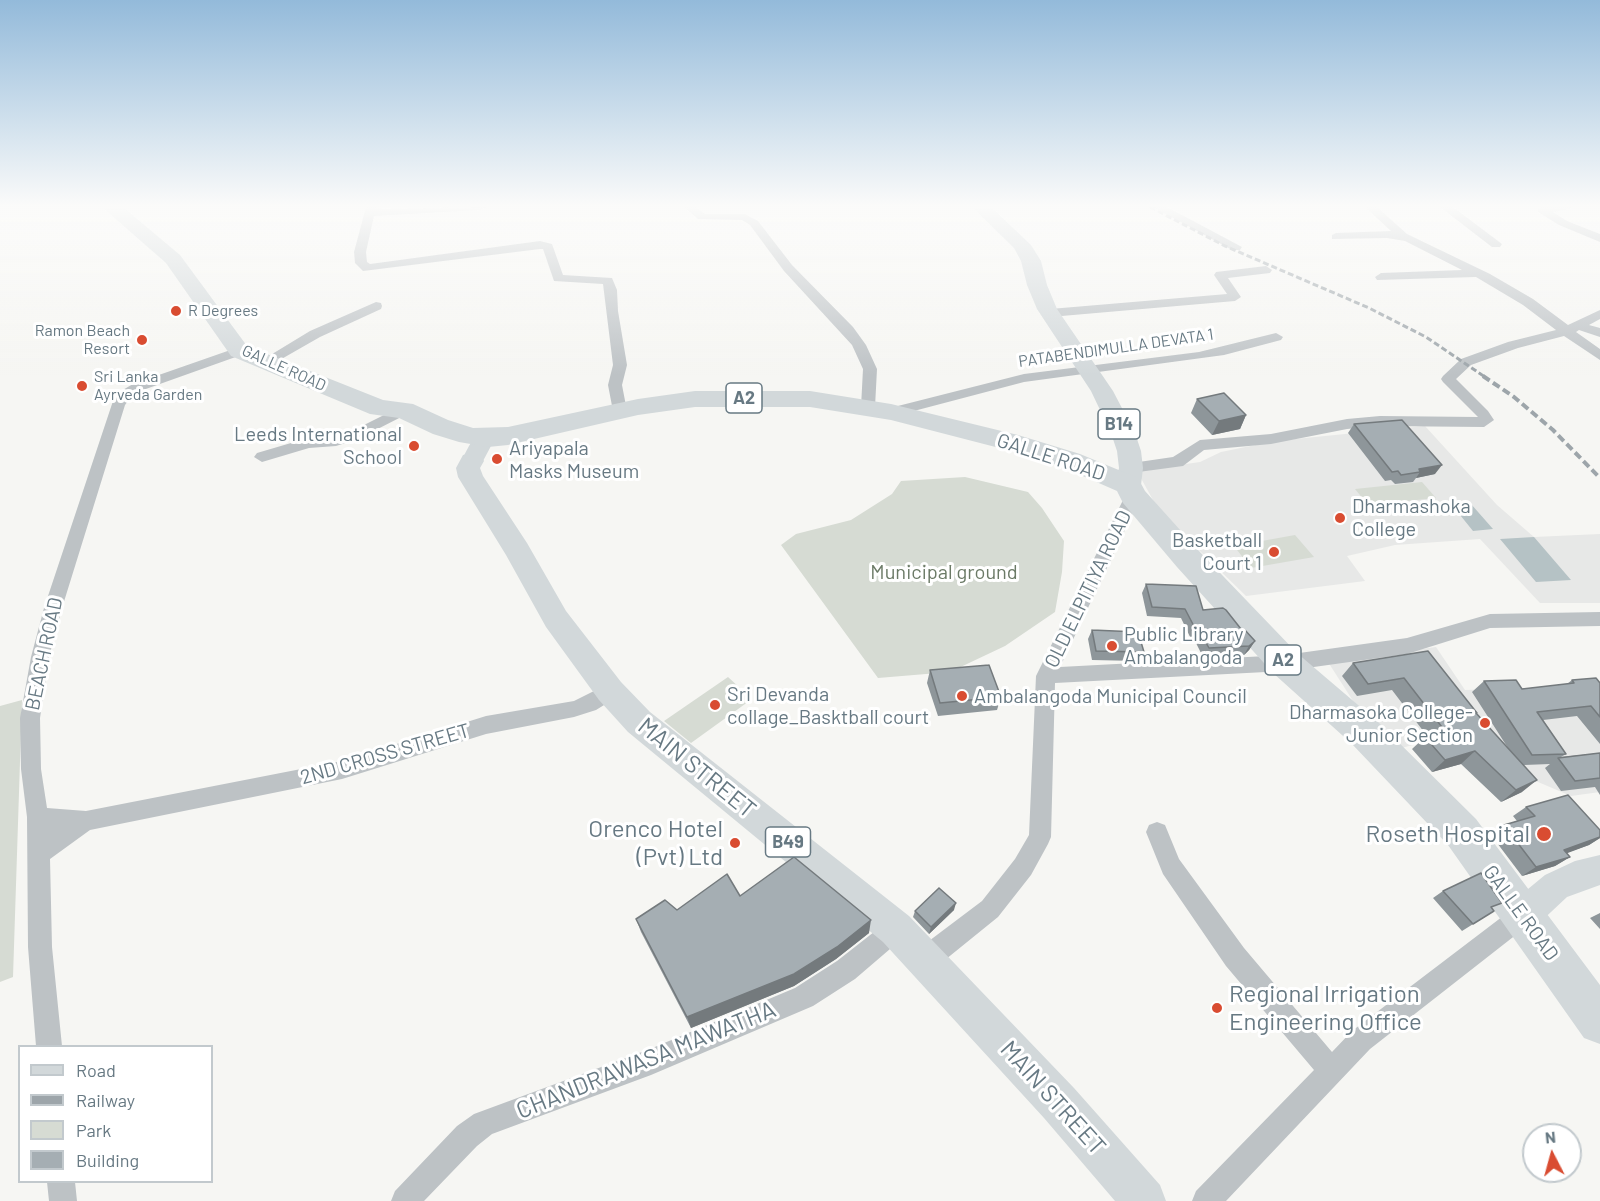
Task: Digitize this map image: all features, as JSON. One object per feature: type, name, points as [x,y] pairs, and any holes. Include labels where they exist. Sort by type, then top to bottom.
[{"type":"highway","name":"GALLE ROAD","points":[[175,263],[239,351],[379,408],[404,410],[442,428],[455,430],[468,436],[488,438],[694,399],[810,399],[880,410],[1070,460],[1131,483],[1188,559],[1285,663],[1365,733],[1462,832],[1600,1022]]},
{"type":"highway","name":"GALLE ROAD","points":[[442,428],[446,435],[464,443],[476,453],[572,426],[585,420]]},
{"type":"main road","name":"B14","points":[[1032,263],[1037,285],[1050,314],[1088,370],[1124,433],[1131,483]]},
{"type":"main road","name":"MAIN STREET","points":[[476,453],[468,468],[471,477],[517,550],[556,619],[610,691],[639,722],[896,929],[1059,1103],[1144,1201]]},
{"type":"main road","points":[[1523,915],[1556,886],[1575,877],[1600,870]]},
{"type":"street","points":[[361,263],[367,268],[404,263]]},
{"type":"street","points":[[553,263],[558,278],[608,281],[620,365],[615,385],[621,411]]},
{"type":"street","points":[[784,263],[848,330],[859,345],[870,369],[880,410]]},
{"type":"street","points":[[1457,263],[1572,328],[1600,356]]},
{"type":"street","points":[[1050,314],[1235,297],[1220,276],[1266,270]]},
{"type":"street","points":[[1381,277],[1477,273]]},
{"type":"street","points":[[266,362],[315,334],[376,306]]},
{"type":"street","points":[[1131,483],[1177,462],[1200,445],[1271,439],[1347,424],[1380,421],[1484,422],[1487,420],[1483,414],[1448,379],[1466,362],[1513,345],[1572,328],[1600,314]]},
{"type":"street","points":[[1572,328],[1600,333]]},
{"type":"street","name":"PATABENDIMULLA DEVATA 1","points":[[880,410],[1043,374],[1224,351],[1276,337]]},
{"type":"street","name":"BEACH ROAD","points":[[49,1045],[40,947],[38,817],[31,769],[30,718],[40,657],[69,556],[80,530],[118,404],[126,394],[138,387],[239,351]]},
{"type":"street","points":[[262,457],[308,443],[336,441],[353,436],[404,410]]},
{"type":"street","name":"OLD ELPITIYA ROAD","points":[[926,959],[990,909],[1023,867],[1040,837],[1046,676],[1131,483]]},
{"type":"street","points":[[1046,676],[1285,663],[1407,646],[1490,621],[1600,619]]},
{"type":"street","name":"2ND CROSS STREET","points":[[38,817],[86,821],[342,770],[486,725],[574,709],[589,704],[610,691]]},
{"type":"street","name":"2ND CROSS STREET","points":[[37,856],[63,835],[86,821]]},
{"type":"street","points":[[1157,832],[1171,866],[1235,957],[1330,1071]]},
{"type":"street","points":[[1206,1201],[1361,1040],[1523,915]]},
{"type":"street","name":"CHANDRAWASA MAWATHA","points":[[405,1201],[467,1136],[484,1124],[651,1062],[804,997],[846,970],[896,929]]},
{"type":"street","points":[[60,1183],[63,1201]]},
{"type":"shaded area","name":"Dharmashoka College","points":[[1425,426],[1497,505],[1534,537],[1600,534],[1600,603],[1540,603],[1480,539],[1395,545],[1347,556],[1365,581],[1246,596],[1159,511],[1137,471],[1200,462],[1221,452],[1275,441]]},
{"type":"shaded area","points":[[1471,504],[1493,529],[1473,531],[1452,505]]},
{"type":"shaded area","name":"Dharmashoka College","points":[[1534,537],[1571,580],[1536,582],[1500,539]]},
{"type":"shaded area","name":"Dharmasoka College- Junior Section","points":[[1436,647],[1465,690],[1589,686],[1600,700],[1600,792],[1571,796],[1531,779],[1475,728],[1398,749],[1364,718],[1328,662]]},
{"type":"green space","name":"Municipal ground","points":[[965,477],[1028,492],[1042,508],[1064,541],[1062,572],[1055,612],[1005,646],[950,672],[878,678],[781,545],[796,534],[851,520],[892,494],[901,481]]},
{"type":"green space","points":[[1422,482],[1436,498],[1368,505],[1355,489]]},
{"type":"green space","name":"Basketball Court 1","points":[[1295,535],[1314,557],[1251,568],[1234,546]]},
{"type":"green space","name":"Sri Devanda collage_Basktball court","points":[[728,677],[752,699],[691,743],[664,721]]},
{"type":"green space","points":[[22,700],[13,977],[0,982],[0,706]]},
{"type":"building","points":[[1224,393],[1246,415],[1219,421],[1197,399]]},
{"type":"building","points":[[1402,420],[1442,465],[1401,475],[1398,471],[1392,472],[1354,424]]},
{"type":"building","points":[[1146,584],[1196,586],[1203,610],[1223,608],[1255,641],[1249,646],[1209,648],[1200,632],[1197,632],[1185,609],[1152,607]]},
{"type":"building","points":[[1092,630],[1138,632],[1144,652],[1096,651]]},
{"type":"building","points":[[1428,651],[1476,713],[1537,780],[1516,790],[1475,751],[1445,760],[1425,737],[1445,731],[1404,678],[1368,684],[1353,663]]},
{"type":"building","points":[[989,665],[1001,697],[940,703],[930,670]]},
{"type":"building","points":[[1596,678],[1600,683],[1600,717],[1591,706],[1537,712],[1566,754],[1532,755],[1484,681],[1516,680],[1522,689]]},
{"type":"building","points":[[1600,753],[1600,778],[1575,781],[1558,758]]},
{"type":"building","points":[[1568,795],[1600,830],[1600,837],[1564,850],[1570,857],[1536,867],[1504,825],[1535,816],[1526,807]]},
{"type":"building","points":[[794,857],[871,920],[837,947],[794,974],[687,1017],[636,919],[665,900],[677,910],[727,874],[740,896]]},
{"type":"building","points":[[1481,873],[1502,903],[1491,907],[1494,911],[1473,924],[1443,891]]},
{"type":"building","points":[[939,888],[956,903],[931,927],[915,911]]},
{"type":"railway","points":[[1265,263],[1369,308],[1426,337],[1485,377]]},
{"type":"railway","points":[[1483,376],[1514,397],[1553,430],[1600,478]]},
{"type":"place","name":"R Degrees","points":[[176,311]]},
{"type":"place","name":"Ramon Beach Resort","points":[[142,340]]},
{"type":"place","name":"Sri Lanka Ayrveda Garden","points":[[82,386]]},
{"type":"place","name":"Leeds International School","points":[[414,446]]},
{"type":"place","name":"Ariyapala Masks Museum","points":[[497,459]]},
{"type":"place","name":"Dharmashoka College","points":[[1340,518]]},
{"type":"place","name":"Basketball Court 1","points":[[1274,552]]},
{"type":"place","name":"Public Library Ambalangoda","points":[[1112,646]]},
{"type":"place","name":"Ambalangoda Municipal Council","points":[[962,696]]},
{"type":"place","name":"Sri Devanda collage_Basktball court","points":[[715,705]]},
{"type":"place","name":"Dharmasoka College- Junior Section","points":[[1485,723]]},
{"type":"place","name":"Roseth Hospital","points":[[1544,834]]},
{"type":"place","name":"Orenco Hotel (Pvt) Ltd","points":[[735,843]]},
{"type":"place","name":"Regional Irrigation Engineering Office","points":[[1217,1008]]}]
